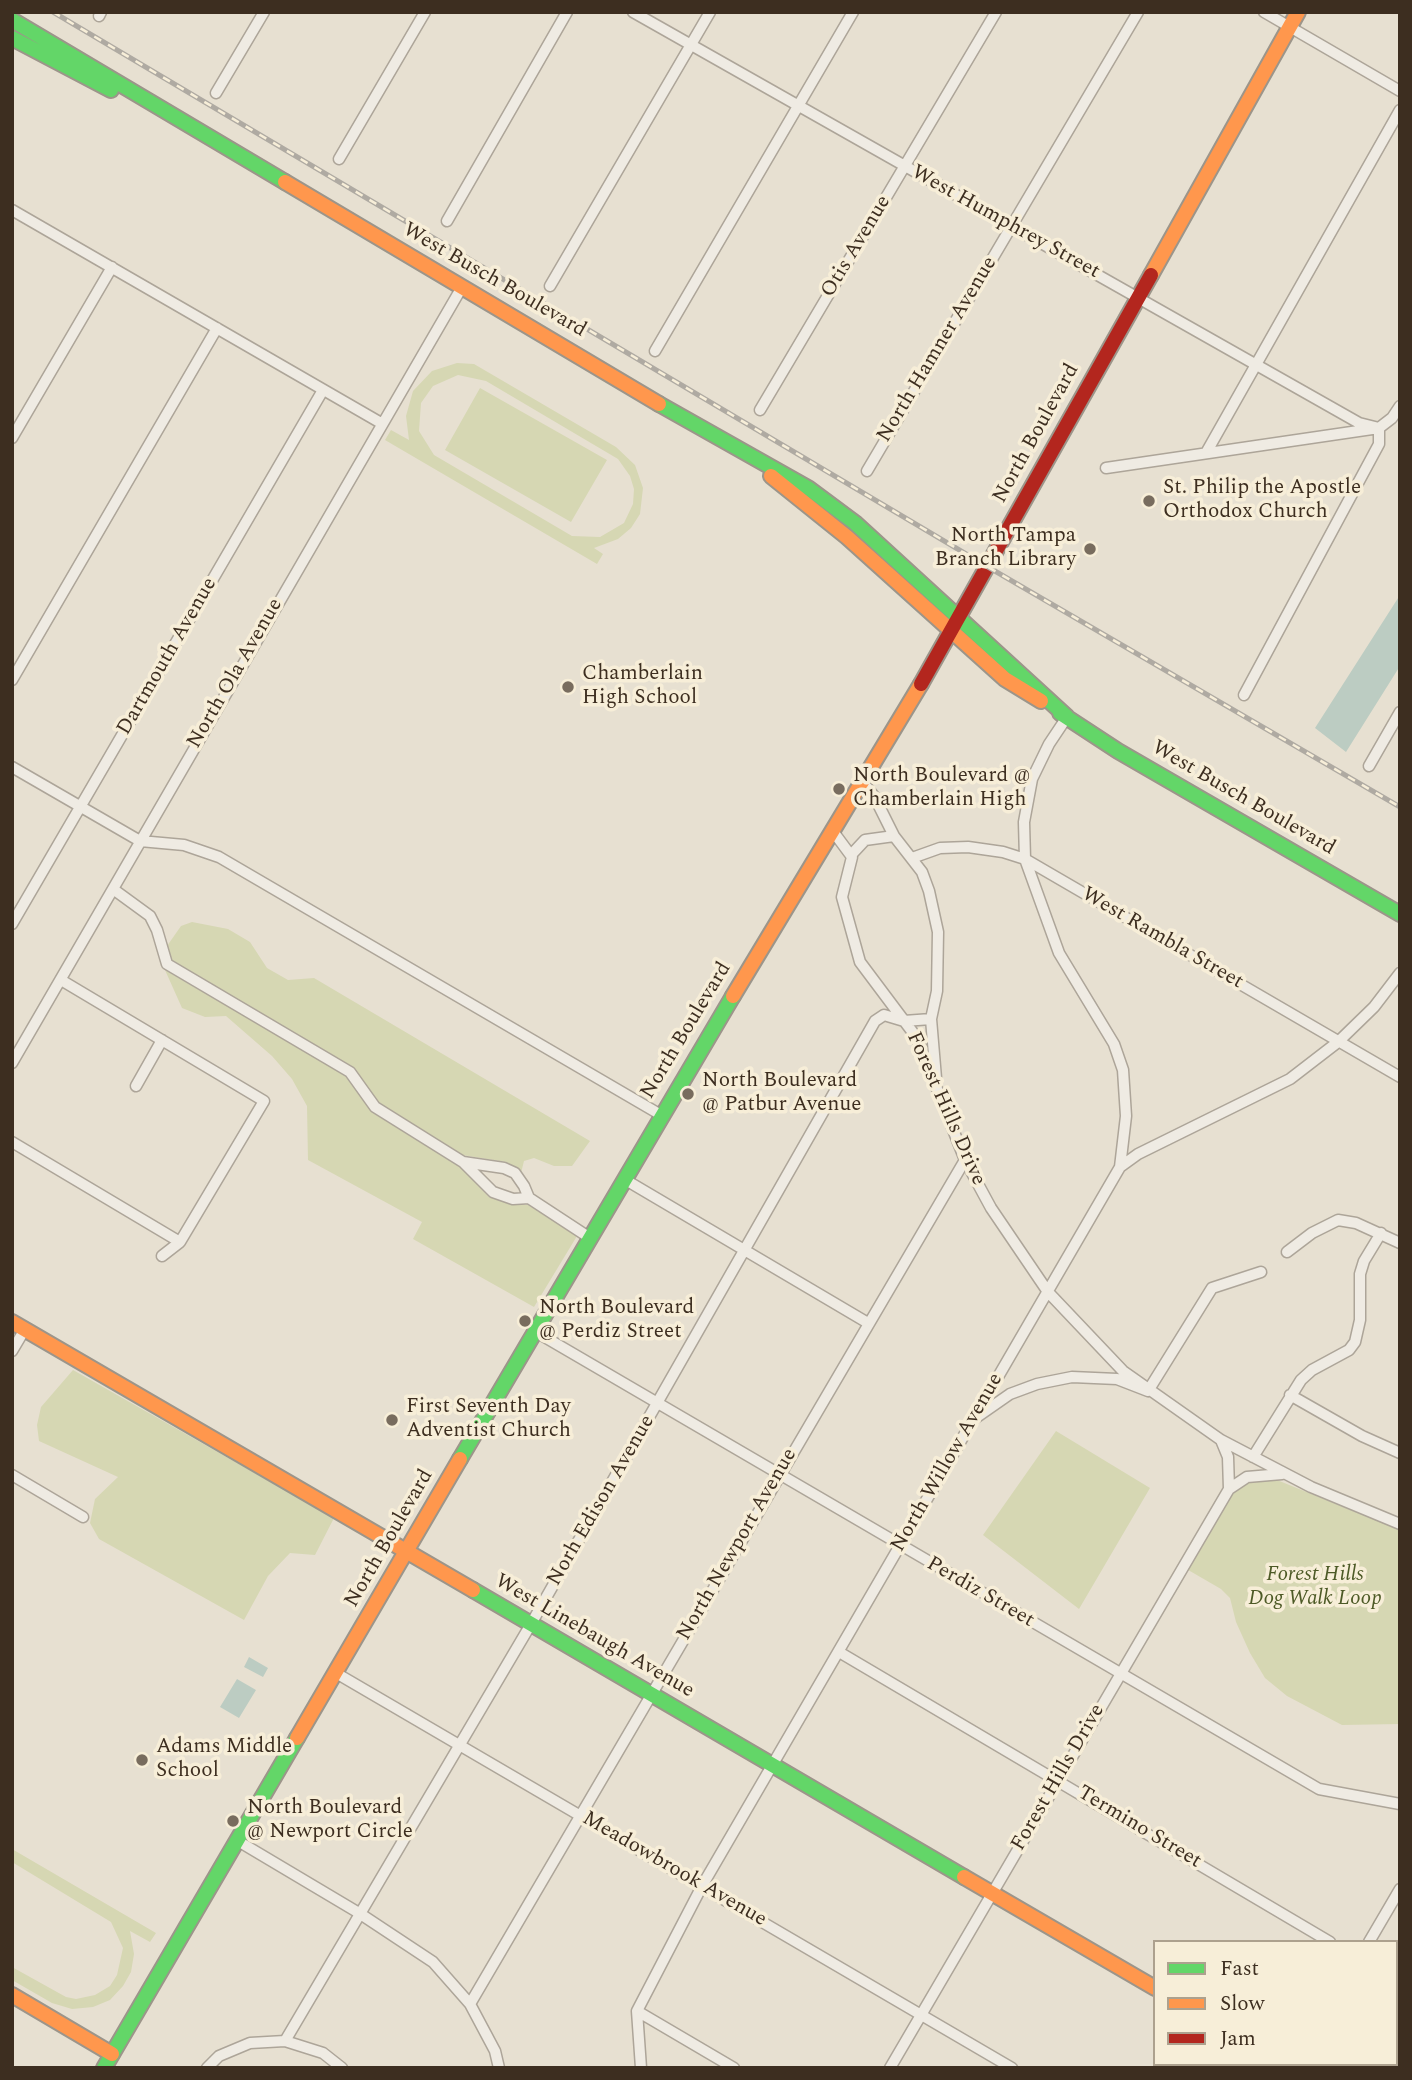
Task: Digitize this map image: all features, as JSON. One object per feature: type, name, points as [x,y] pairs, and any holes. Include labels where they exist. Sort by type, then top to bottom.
[{"type":"street","points":[[216,93],[264,12]]},
{"type":"street","points":[[339,159],[425,12]]},
{"type":"street","points":[[447,220],[567,12]]},
{"type":"street","name":"West Humphrey Street","points":[[633,12],[1359,423],[1379,428]]},
{"type":"street","points":[[551,286],[710,12]]},
{"type":"street","points":[[655,351],[853,12]]},
{"type":"street","name":"Otis Avenue","points":[[760,410],[996,12]]},
{"type":"street","name":"North Hamner Avenue","points":[[867,471],[1139,12]]},
{"type":"street","points":[[1264,12],[1400,91]]},
{"type":"street","name":"North Boulevard","points":[[104,2068],[661,1115],[951,634],[1137,296],[1298,12]]},
{"type":"street","name":"West Busch Boulevard","points":[[12,20],[741,453],[808,488],[855,523],[1067,717]]},
{"type":"street","name":"West Busch Boulevard","points":[[12,38],[158,115],[226,147]]},
{"type":"street","points":[[1206,453],[1400,110]]},
{"type":"street","points":[[12,210],[381,422]]},
{"type":"street","points":[[12,438],[112,267]]},
{"type":"street","name":"North Ola Avenue","points":[[12,1063],[381,422],[462,287]]},
{"type":"street","points":[[12,680],[217,328]]},
{"type":"street","name":"Dartmouth Avenue","points":[[12,924],[323,390]]},
{"type":"street","points":[[1106,468],[1379,428],[1392,418],[1400,407]]},
{"type":"street","points":[[1244,695],[1379,444],[1379,428]]},
{"type":"street","name":"West Busch Boulevard","points":[[741,453],[847,537],[951,634],[1005,679],[1118,751],[1400,914]]},
{"type":"street","points":[[1369,766],[1400,712]]},
{"type":"street","points":[[1067,717],[1049,744],[1032,779],[1024,822],[1025,859],[1059,953],[1114,1044],[1123,1070],[1126,1116],[1120,1167]]},
{"type":"street","points":[[12,767],[140,841],[184,845],[219,857],[661,1115]]},
{"type":"street","name":"Forest Hills Drive","points":[[862,781],[874,796],[894,836],[912,858],[929,891],[938,932],[937,991],[931,1019],[904,1021]]},
{"type":"street","points":[[832,830],[852,855],[865,840],[894,836]]},
{"type":"street","name":"West Rambla Street","points":[[912,858],[940,848],[968,847],[1003,852],[1025,859],[1400,1077]]},
{"type":"street","name":"Forest Hills Drive","points":[[852,855],[842,897],[860,962],[917,1038],[965,1160],[998,1218],[1048,1292],[1123,1371],[1221,1440],[1282,1474],[1361,1510],[1400,1524]]},
{"type":"street","points":[[113,889],[150,916],[158,930],[167,964],[350,1072],[375,1107],[463,1162],[493,1192],[513,1199],[529,1198]]},
{"type":"street","name":"North Willow Avenue","points":[[636,2011],[771,1764],[1120,1167],[1139,1154],[1290,1079],[1338,1042],[1374,1007],[1400,974]]},
{"type":"street","points":[[61,980],[264,1101],[180,1242],[162,1256]]},
{"type":"street","name":"Norh Edison Avenue","points":[[285,2041],[531,1624],[875,1021],[884,1015],[904,1021]]},
{"type":"street","points":[[931,1019],[937,1089]]},
{"type":"street","points":[[136,1086],[162,1040]]},
{"type":"street","points":[[12,1142],[180,1242]]},
{"type":"street","name":"North Newport Avenue","points":[[470,2004],[965,1160]]},
{"type":"street","points":[[463,1162],[505,1167],[524,1186],[529,1198],[590,1238]]},
{"type":"street","points":[[624,1179],[868,1322]]},
{"type":"street","points":[[1287,1252],[1312,1233],[1338,1220],[1356,1223],[1400,1243]]},
{"type":"street","points":[[1253,1457],[1290,1395],[1312,1370],[1349,1350],[1355,1342],[1360,1320],[1360,1274],[1364,1261],[1381,1233]]},
{"type":"street","points":[[974,1419],[1010,1394],[1037,1384],[1072,1377],[1117,1379],[1148,1391],[1212,1288],[1261,1272]]},
{"type":"street","points":[[12,1351],[19,1325]]},
{"type":"street","name":"West Linebaugh Avenue","points":[[19,1325],[1153,1987]]},
{"type":"street","name":"Perdiz Street","points":[[536,1332],[1319,1789],[1400,1804]]},
{"type":"street","points":[[1290,1395],[1362,1436],[1400,1453]]},
{"type":"street","points":[[1221,1440],[1228,1457],[1229,1489]]},
{"type":"street","points":[[1229,1489],[1247,1477],[1282,1474]]},
{"type":"street","points":[[12,1475],[83,1517]]},
{"type":"street","name":"Forest Hills Drive","points":[[890,2068],[1229,1489]]},
{"type":"street","name":"Termino Street","points":[[839,1651],[1327,1940]]},
{"type":"street","name":"Meadowbrook Avenue","points":[[336,1673],[1012,2068]]},
{"type":"street","points":[[238,1841],[359,1913],[433,1962],[470,2004],[495,2050],[499,2068]]},
{"type":"street","points":[[1370,1940],[1400,1889]]},
{"type":"street","points":[[12,1995],[113,2054]]},
{"type":"street","points":[[636,2011],[641,2068]]},
{"type":"street","points":[[636,2011],[734,2068]]},
{"type":"street","points":[[208,2068],[219,2056],[250,2043],[285,2041],[323,2053],[342,2068]]},
{"type":"green space","points":[[457,363],[474,364],[616,447],[635,465],[643,488],[640,514],[631,528],[618,539],[594,548],[603,554],[597,564],[385,440],[391,430],[409,440],[406,416],[413,391],[432,371]],"holes":[[[458,375],[486,381],[618,459],[630,476],[634,489],[633,504],[624,523],[600,537],[572,536],[434,455],[419,431],[421,403],[433,386]]]},
{"type":"green space","points":[[480,388],[607,460],[571,522],[445,450]]},
{"type":"green space","points":[[192,922],[228,929],[250,942],[267,968],[288,980],[314,978],[590,1141],[572,1166],[554,1166],[534,1158],[524,1161],[521,1173],[506,1162],[462,1155],[379,1103],[353,1067],[171,960],[167,946],[181,926]]},
{"type":"green space","points":[[165,970],[347,1076],[372,1112],[460,1167],[489,1197],[510,1204],[528,1205],[577,1236],[534,1307],[413,1239],[422,1222],[308,1160],[307,1106],[292,1079],[272,1056],[226,1016],[205,1017],[182,1008]]},
{"type":"green space","points":[[73,1370],[334,1518],[315,1555],[290,1553],[268,1576],[244,1620],[99,1539],[90,1523],[95,1499],[118,1477],[39,1441],[37,1425],[41,1407]]},
{"type":"green space","points":[[1056,1431],[1150,1488],[1079,1609],[983,1535]]},
{"type":"green space","name":"Forest Hills Dog Walk Loop","points":[[1277,1480],[1400,1530],[1400,1724],[1342,1725],[1287,1696],[1265,1678],[1250,1653],[1236,1622],[1230,1598],[1221,1589],[1183,1567],[1229,1489],[1252,1482]]},
{"type":"green space","points":[[12,1849],[156,1933],[150,1942],[130,1931],[134,1954],[131,1972],[110,2000],[93,2007],[72,2009],[52,2003],[12,1980],[12,1967],[66,1997],[76,1999],[95,1995],[110,1986],[117,1975],[123,1948],[111,1922],[12,1862]]},
{"type":"shaded area","points":[[1400,595],[1400,666],[1346,752],[1315,728]]},
{"type":"shaded area","points":[[249,1657],[268,1668],[263,1677],[244,1667]]},
{"type":"shaded area","points":[[237,1679],[256,1690],[239,1718],[220,1707]]},
{"type":"railway","points":[[53,12],[988,567],[1400,807]]},
{"type":"traffic: fast","points":[[12,20],[285,182]]},
{"type":"traffic: fast","points":[[12,38],[111,90]]},
{"type":"traffic: fast","points":[[659,404],[808,488],[855,523],[1067,717]]},
{"type":"traffic: fast","points":[[1060,713],[1118,751],[1400,914]]},
{"type":"traffic: fast","points":[[460,1459],[733,996]]},
{"type":"traffic: fast","points":[[473,1590],[964,1877]]},
{"type":"traffic: fast","points":[[104,2068],[297,1738]]},
{"type":"traffic: slow","points":[[1151,275],[1298,12]]},
{"type":"traffic: slow","points":[[285,182],[659,404]]},
{"type":"traffic: slow","points":[[771,476],[847,537],[1005,679],[1041,701]]},
{"type":"traffic: slow","points":[[733,996],[921,684]]},
{"type":"traffic: slow","points":[[12,1322],[473,1590]]},
{"type":"traffic: slow","points":[[297,1738],[460,1459]]},
{"type":"traffic: slow","points":[[964,1877],[1153,1987]]},
{"type":"traffic: slow","points":[[12,1995],[112,2054]]},
{"type":"traffic: jam","points":[[921,684],[1151,275]]},
{"type":"place","name":"St. Philip the Apostle Orthodox Church","points":[[1149,501]]},
{"type":"place","name":"North Tampa Branch Library","points":[[1090,549]]},
{"type":"place","name":"Chamberlain High School","points":[[568,687]]},
{"type":"place","name":"North Boulevard @ Chamberlain High","points":[[839,789]]},
{"type":"place","name":"North Boulevard @ Patbur Avenue","points":[[688,1094]]},
{"type":"place","name":"North Boulevard @ Perdiz Street","points":[[525,1321]]},
{"type":"place","name":"First Seventh Day Adventist Church","points":[[392,1420]]},
{"type":"place","name":"Adams Middle School","points":[[142,1760]]},
{"type":"place","name":"North Boulevard @ Newport Circle","points":[[233,1821]]}]
